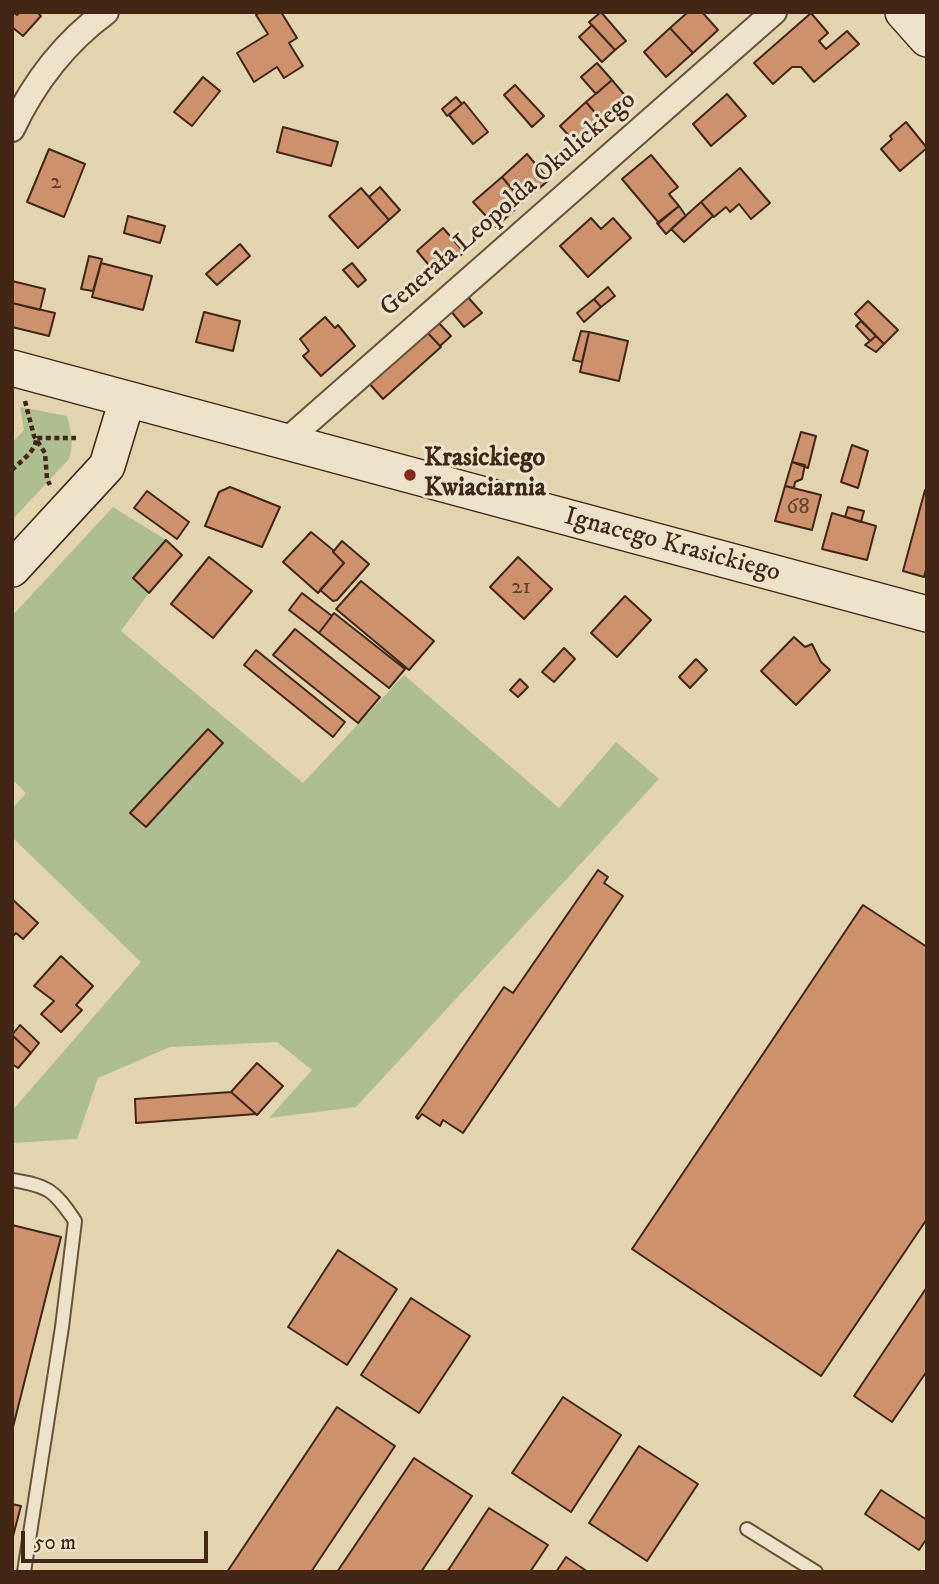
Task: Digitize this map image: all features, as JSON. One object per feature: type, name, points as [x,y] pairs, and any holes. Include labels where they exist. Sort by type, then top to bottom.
[{"type":"street","name":"Generała Leopolda Okulickiego","points":[[285,442],[774,12]]},
{"type":"street","points":[[903,12],[927,39]]},
{"type":"street","points":[[12,129],[23,106],[50,66],[97,15]]},
{"type":"street","name":"Ignacego Krasickiego","points":[[12,369],[927,614]]},
{"type":"street","points":[[12,569],[107,466],[127,400]]},
{"type":"lane","points":[[12,1180],[43,1185],[56,1195],[75,1221],[62,1327],[24,1572]]},
{"type":"lane","points":[[747,1529],[816,1572]]},
{"type":"path","points":[[25,400],[30,425],[45,453],[47,479],[51,486]]},
{"type":"path","points":[[36,438],[76,438]]},
{"type":"path","points":[[12,470],[34,448],[36,438]]},
{"type":"green space","points":[[20,407],[67,416],[71,448],[69,459],[12,520],[12,443],[24,430]]},
{"type":"green space","points":[[113,507],[166,540],[133,578],[149,593],[121,631],[303,783],[404,675],[559,808],[616,742],[659,779],[356,1107],[269,1118],[312,1070],[277,1042],[170,1047],[98,1078],[77,1139],[12,1143],[12,1111],[141,962],[12,837],[12,809],[26,793],[12,779],[12,616]]},
{"type":"building","points":[[12,12],[17,15],[20,12],[37,12],[41,16],[23,36],[12,27]]},
{"type":"building","points":[[260,12],[281,12],[297,38],[289,43],[303,66],[284,78],[277,67],[254,82],[237,53],[268,34],[256,15]]},
{"type":"building","points":[[601,12],[626,41],[615,50],[589,22]]},
{"type":"building","points":[[688,12],[702,12],[718,30],[693,53],[670,28]]},
{"type":"building","points":[[811,13],[828,33],[819,41],[826,49],[847,31],[859,44],[814,82],[801,67],[792,67],[773,84],[754,63]]},
{"type":"building","points":[[592,25],[615,50],[602,62],[579,37]]},
{"type":"building","points":[[670,28],[693,53],[666,77],[644,52]]},
{"type":"building","points":[[597,63],[612,80],[596,94],[581,77]]},
{"type":"building","points":[[203,77],[220,91],[192,126],[174,112]]},
{"type":"building","points":[[612,80],[633,105],[607,127],[586,102]]},
{"type":"building","points":[[515,85],[544,116],[532,127],[504,95]]},
{"type":"building","points":[[727,94],[746,116],[711,146],[693,124]]},
{"type":"building","points":[[456,97],[462,104],[447,116],[442,109]]},
{"type":"building","points":[[464,102],[488,132],[473,144],[449,115]]},
{"type":"building","points":[[586,102],[607,127],[582,150],[560,126]]},
{"type":"building","points":[[906,122],[927,148],[900,171],[881,149],[892,139],[890,136]]},
{"type":"building","points":[[283,127],[338,142],[331,166],[277,152]]},
{"type":"building","points":[[49,149],[85,164],[64,217],[27,202]]},
{"type":"building","points":[[527,154],[549,180],[523,202],[502,177]]},
{"type":"building","points":[[651,155],[678,187],[669,194],[679,206],[659,223],[622,179]]},
{"type":"building","points":[[740,168],[770,203],[751,219],[739,204],[730,212],[726,207],[714,217],[701,202]]},
{"type":"building","points":[[502,177],[523,202],[496,227],[473,202]]},
{"type":"building","points":[[380,187],[400,210],[389,220],[369,197]]},
{"type":"building","points":[[361,188],[389,220],[358,248],[329,216]]},
{"type":"building","points":[[701,202],[713,216],[684,242],[671,229]]},
{"type":"building","points":[[679,206],[686,216],[666,234],[657,223]]},
{"type":"building","points":[[128,216],[165,226],[160,243],[124,233]]},
{"type":"building","points":[[591,218],[601,229],[613,218],[631,238],[588,277],[560,246]]},
{"type":"building","points":[[443,228],[464,252],[438,276],[417,251]]},
{"type":"building","points":[[240,244],[250,256],[217,285],[206,274]]},
{"type":"building","points":[[89,256],[102,259],[93,291],[81,289]]},
{"type":"building","points":[[101,263],[152,276],[143,310],[92,297]]},
{"type":"building","points":[[352,263],[366,280],[358,287],[343,270]]},
{"type":"building","points":[[12,281],[45,289],[40,310],[12,303]]},
{"type":"building","points":[[608,287],[615,296],[601,307],[594,299]]},
{"type":"building","points":[[466,295],[482,313],[464,327],[450,310]]},
{"type":"building","points":[[594,299],[601,307],[584,322],[577,313]]},
{"type":"building","points":[[868,301],[898,330],[884,344],[855,314]]},
{"type":"building","points":[[12,303],[55,313],[49,336],[12,327]]},
{"type":"building","points":[[204,312],[240,321],[233,351],[196,342]]},
{"type":"building","points":[[325,317],[335,328],[338,325],[355,346],[321,376],[303,356],[309,351],[300,339]]},
{"type":"building","points":[[437,321],[451,336],[440,346],[426,331]]},
{"type":"building","points":[[861,321],[876,336],[870,341],[856,326]]},
{"type":"building","points":[[426,331],[441,347],[383,399],[368,382]]},
{"type":"building","points":[[581,331],[589,332],[582,362],[573,360]]},
{"type":"building","points":[[589,332],[628,341],[619,381],[580,372]]},
{"type":"building","points":[[876,336],[884,344],[876,352],[865,345]]},
{"type":"building","points":[[801,432],[816,436],[808,468],[792,462]]},
{"type":"building","points":[[852,445],[868,451],[858,488],[841,482]]},
{"type":"building","points":[[792,462],[805,465],[802,479],[795,482],[794,488],[785,486]]},
{"type":"building","points":[[785,486],[821,495],[812,530],[775,521]]},
{"type":"building","points":[[230,487],[280,507],[262,547],[205,526],[219,492]]},
{"type":"building","points":[[925,490],[927,566],[924,577],[903,571]]},
{"type":"building","points":[[147,491],[189,522],[177,539],[134,508]]},
{"type":"building","points":[[848,507],[864,511],[861,522],[845,517]]},
{"type":"building","points":[[832,513],[876,526],[867,560],[822,549]]},
{"type":"building","points":[[311,532],[344,563],[318,593],[283,562]]},
{"type":"building","points":[[166,540],[182,555],[149,593],[133,578]]},
{"type":"building","points":[[342,541],[369,564],[337,600],[333,601],[320,590],[344,563],[333,552]]},
{"type":"building","points":[[209,557],[252,591],[213,638],[171,604]]},
{"type":"building","points":[[518,557],[552,589],[524,619],[490,587]]},
{"type":"building","points":[[361,581],[434,641],[409,670],[336,609]]},
{"type":"building","points":[[302,593],[332,616],[319,633],[289,610]]},
{"type":"building","points":[[625,596],[651,620],[617,657],[591,633]]},
{"type":"building","points":[[334,613],[405,669],[389,688],[319,633]]},
{"type":"building","points":[[295,629],[380,697],[358,723],[273,655]]},
{"type":"building","points":[[794,637],[805,647],[812,644],[821,662],[830,670],[796,705],[761,671]]},
{"type":"building","points":[[564,648],[575,659],[554,682],[542,672]]},
{"type":"building","points":[[256,650],[345,722],[333,737],[244,665]]},
{"type":"building","points":[[696,659],[707,670],[690,688],[679,677]]},
{"type":"building","points":[[520,679],[528,687],[518,697],[510,690]]},
{"type":"building","points":[[208,729],[223,743],[146,827],[130,813]]},
{"type":"building","points":[[598,870],[608,877],[604,883],[623,896],[463,1133],[443,1120],[440,1126],[422,1114],[418,1119],[416,1117],[504,987],[513,993]]},
{"type":"building","points":[[12,899],[38,923],[23,939],[16,933],[12,937]]},
{"type":"building","points":[[863,905],[927,947],[927,1219],[821,1376],[632,1249]]},
{"type":"building","points":[[61,956],[93,986],[76,1005],[82,1010],[61,1032],[41,1014],[54,1001],[34,986]]},
{"type":"building","points":[[20,1025],[39,1043],[31,1053],[12,1035]]},
{"type":"building","points":[[12,1035],[31,1053],[18,1068],[12,1064]]},
{"type":"building","points":[[257,1063],[283,1086],[257,1115],[231,1092]]},
{"type":"building","points":[[231,1092],[256,1114],[136,1123],[135,1099]]},
{"type":"building","points":[[12,1225],[61,1237],[12,1431]]},
{"type":"building","points":[[338,1250],[397,1289],[347,1365],[288,1327]]},
{"type":"building","points":[[927,1287],[927,1371],[892,1422],[854,1396]]},
{"type":"building","points":[[411,1298],[470,1336],[419,1413],[361,1375]]},
{"type":"building","points":[[563,1397],[621,1435],[571,1512],[512,1473]]},
{"type":"building","points":[[337,1407],[395,1446],[311,1572],[227,1572]]},
{"type":"building","points":[[639,1446],[698,1484],[647,1561],[589,1523]]},
{"type":"building","points":[[414,1458],[472,1496],[421,1572],[337,1572]]},
{"type":"building","points":[[881,1490],[927,1520],[927,1538],[919,1550],[865,1514]]},
{"type":"building","points":[[12,1504],[21,1506],[12,1540]]},
{"type":"building","points":[[489,1508],[548,1545],[530,1572],[447,1572]]},
{"type":"building","points":[[566,1557],[588,1572],[556,1572]]},
{"type":"place","name":"Krasickiego Kwiaciarnia","points":[[410,475]]}]
